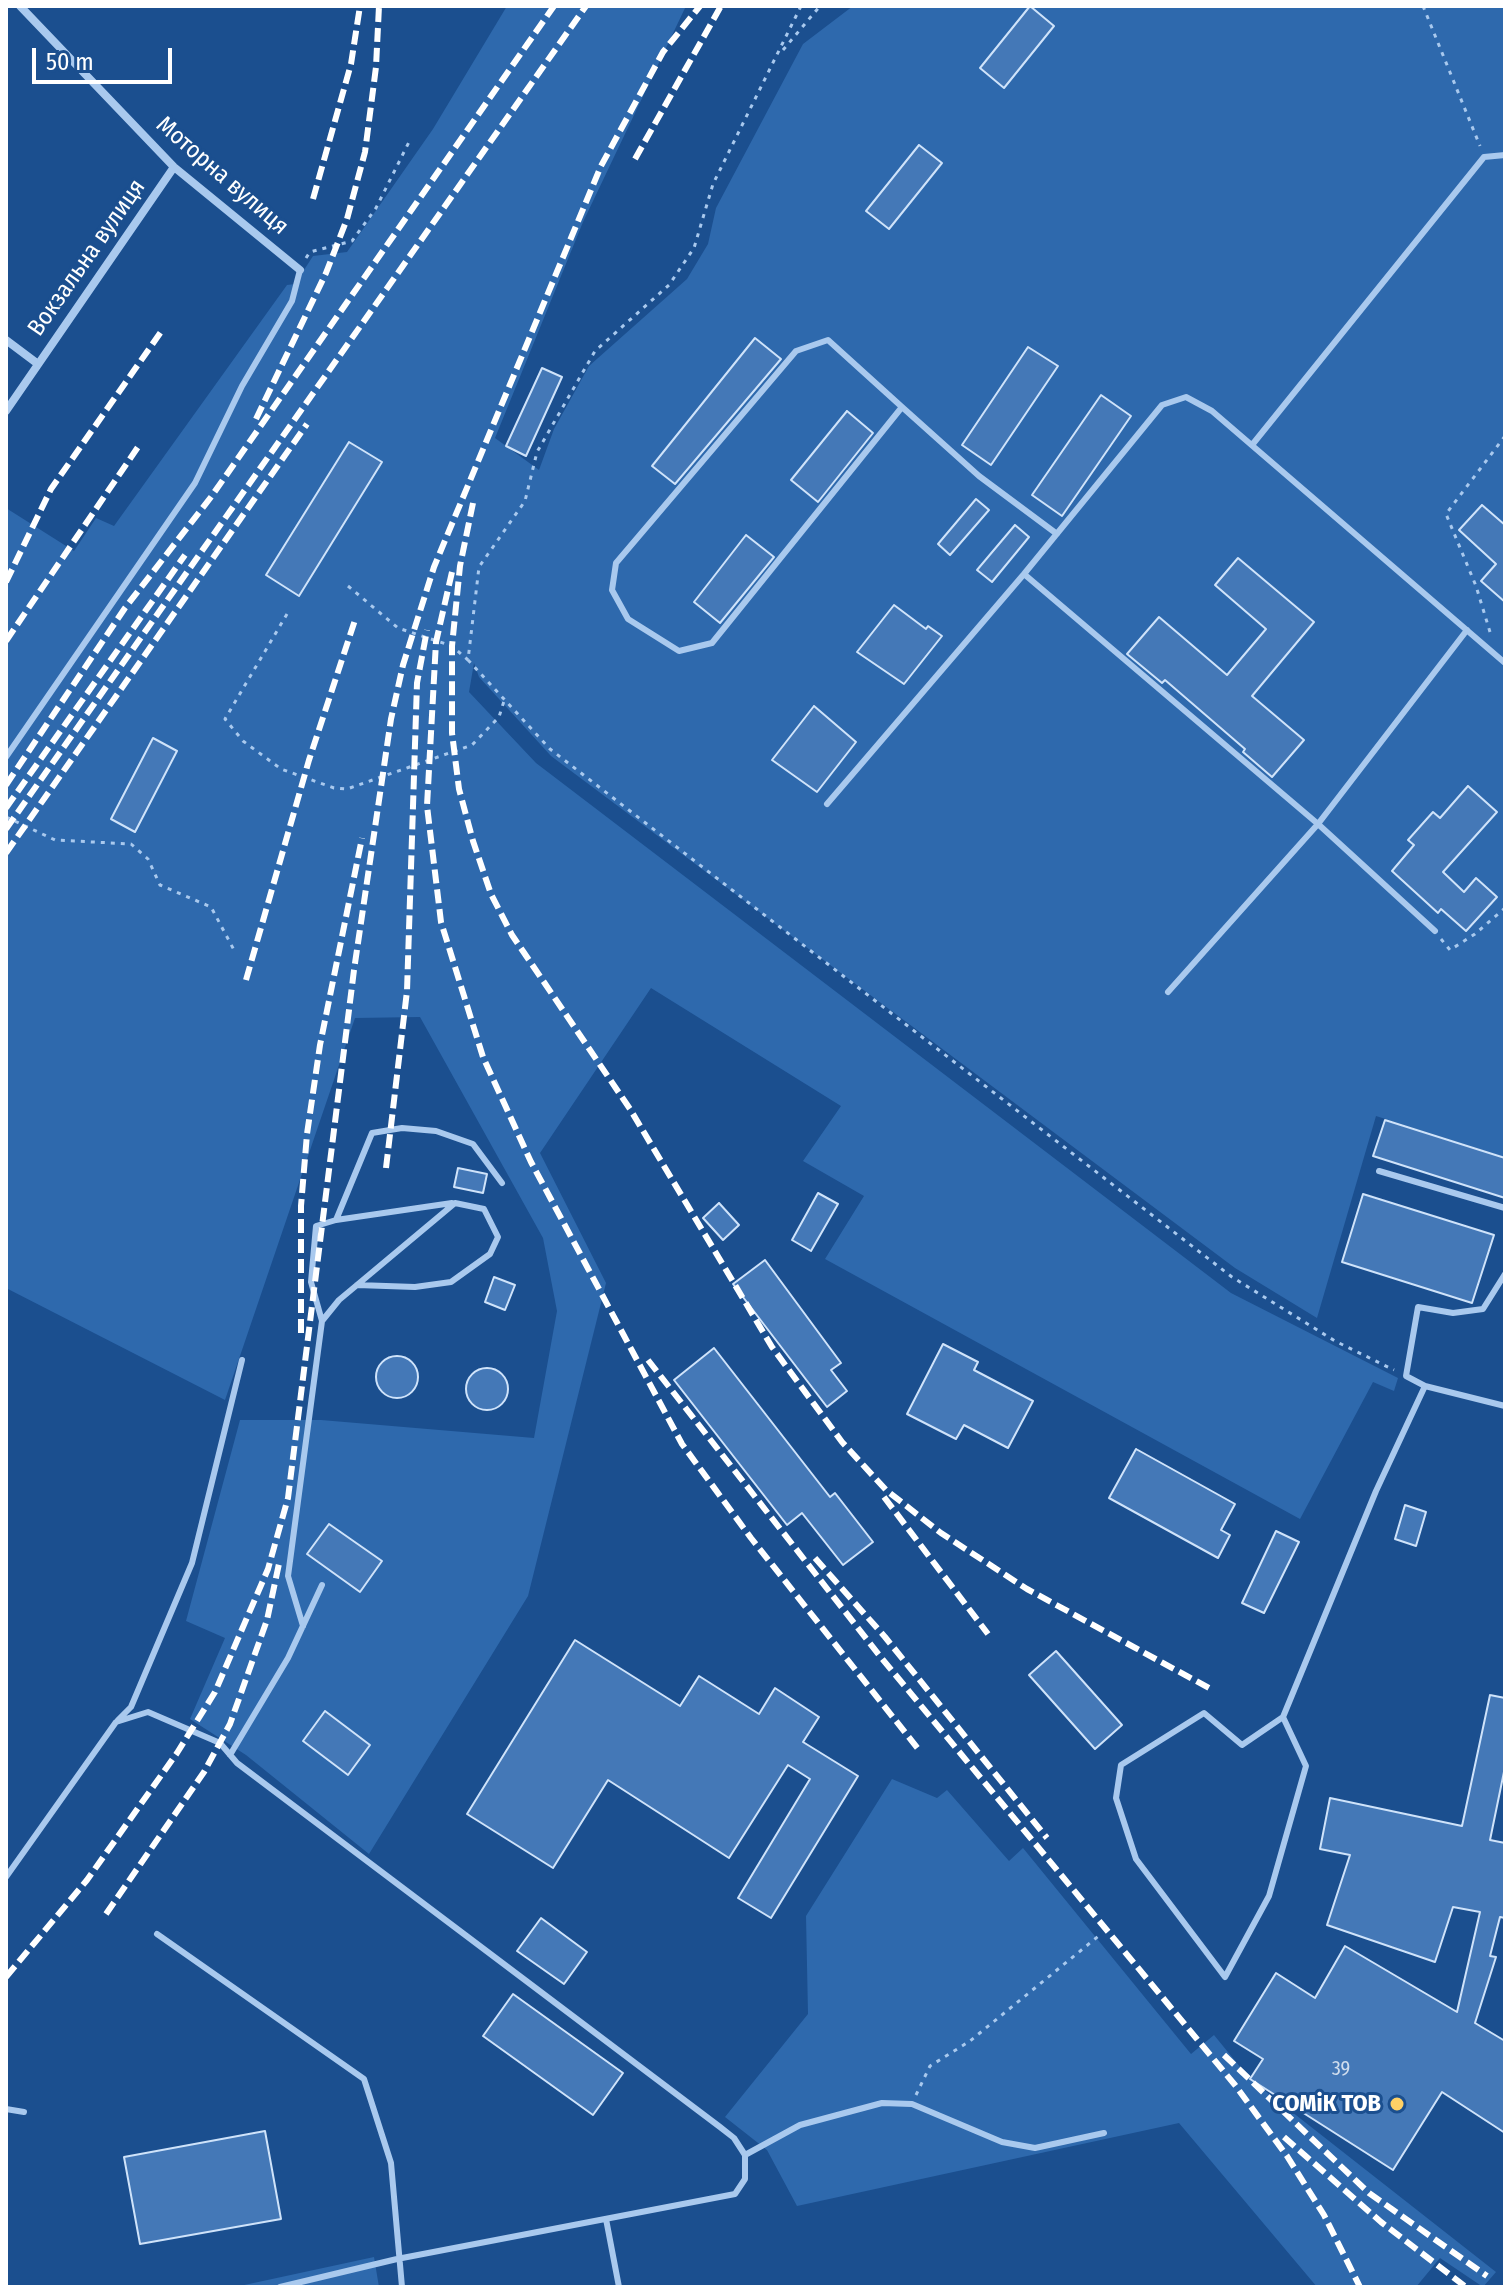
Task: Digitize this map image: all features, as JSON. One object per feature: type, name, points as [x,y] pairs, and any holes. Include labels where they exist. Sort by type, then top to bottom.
[{"type":"street","name":"Моторна вулиця","points":[[20,6],[174,167],[300,270]]},
{"type":"street","name":"Вокзальна вулиця","points":[[6,411],[174,167]]},
{"type":"street","points":[[6,340],[38,364]]},
{"type":"lane","points":[[1252,445],[1484,157],[1505,155]]},
{"type":"lane","points":[[6,757],[195,483],[242,386],[292,301],[300,270]]},
{"type":"lane","points":[[902,407],[712,643],[679,651],[628,619],[612,590],[616,563],[796,351],[828,340],[979,476],[1057,534]]},
{"type":"lane","points":[[827,804],[1024,574],[1162,405],[1186,397],[1212,411],[1505,663]]},
{"type":"lane","points":[[1024,574],[1318,824],[1435,931]]},
{"type":"lane","points":[[1168,992],[1318,824],[1467,630]]},
{"type":"lane","points":[[336,1220],[372,1133],[402,1128],[436,1131],[473,1144],[502,1183]]},
{"type":"lane","points":[[1379,1171],[1505,1208]]},
{"type":"lane","points":[[322,1321],[357,1285],[455,1203]]},
{"type":"lane","points":[[303,1626],[288,1576],[322,1321],[311,1282],[316,1226],[336,1220],[455,1203],[484,1209],[498,1237],[490,1254],[451,1282],[415,1287],[357,1285]]},
{"type":"lane","points":[[1505,1274],[1483,1309],[1453,1313],[1418,1307],[1406,1376],[1425,1386],[1505,1406]]},
{"type":"lane","points":[[6,1877],[116,1722],[131,1707],[192,1563],[242,1360]]},
{"type":"lane","points":[[1283,1717],[1306,1766],[1269,1896],[1225,1977],[1136,1859],[1116,1798],[1121,1765],[1204,1713],[1242,1745],[1283,1717],[1376,1491],[1425,1386]]},
{"type":"lane","points":[[230,1755],[288,1658],[322,1585]]},
{"type":"lane","points":[[116,1722],[148,1712],[220,1743],[230,1755],[727,2132],[745,2155],[745,2179],[735,2194],[397,2259],[280,2287]]},
{"type":"lane","points":[[157,1934],[364,2079],[391,2163],[397,2259],[402,2287]]},
{"type":"lane","points":[[745,2155],[800,2125],[882,2103],[912,2104],[1002,2142],[1035,2148],[1104,2133]]},
{"type":"lane","points":[[6,2109],[24,2112]]},
{"type":"lane","points":[[606,2219],[619,2287]]},
{"type":"path","points":[[468,660],[479,567],[525,501],[537,452],[595,351],[669,285],[694,248],[713,184],[801,6]]},
{"type":"path","points":[[780,52],[820,6]]},
{"type":"path","points":[[1423,6],[1484,157]]},
{"type":"path","points":[[300,270],[310,252],[352,241],[376,208],[410,140]]},
{"type":"path","points":[[1497,656],[1476,586],[1446,514],[1505,436]]},
{"type":"path","points":[[348,586],[398,628],[452,646],[550,749],[1232,1277],[1335,1341],[1406,1376]]},
{"type":"path","points":[[287,614],[225,719],[243,741],[281,769],[347,789],[472,745],[499,717],[504,701]]},
{"type":"path","points":[[6,817],[55,840],[131,844],[148,859],[160,885],[211,907],[234,950]]},
{"type":"path","points":[[1435,931],[1450,950],[1475,934],[1505,908]]},
{"type":"path","points":[[912,2104],[930,2066],[970,2041],[1101,1934]]},
{"type":"shaded area","points":[[507,6],[686,6],[583,222],[495,438],[539,470],[554,429],[589,366],[687,279],[708,244],[716,208],[803,44],[853,6],[1505,6],[1505,1157],[1376,1116],[1317,1318],[1235,1268],[551,756],[479,677],[474,663],[469,692],[536,763],[1231,1293],[1398,1378],[1394,1391],[1373,1382],[1300,1519],[825,1259],[864,1196],[803,1161],[841,1106],[651,988],[540,1153],[606,1283],[528,1596],[369,1854],[246,1755],[190,1719],[225,1638],[186,1621],[240,1420],[321,1420],[534,1438],[557,1311],[543,1238],[420,1017],[355,1018],[225,1400],[6,1288],[6,508],[74,551],[96,518],[114,526],[287,285],[295,284],[313,256],[347,252],[433,129]]},
{"type":"shaded area","points":[[892,1779],[937,1798],[947,1790],[1009,1861],[1023,1848],[1191,2054],[1214,2035],[1250,2079],[1496,2272],[1483,2287],[1440,2258],[1416,2287],[1317,2287],[1179,2123],[797,2206],[767,2150],[725,2117],[808,2014],[806,1916]]},
{"type":"shaded area","points":[[374,2257],[379,2287],[235,2287]]},
{"type":"building","points":[[1030,6],[1054,26],[1004,88],[980,68]]},
{"type":"building","points":[[919,145],[942,163],[889,229],[866,211]]},
{"type":"building","points":[[755,338],[781,359],[675,484],[652,466]]},
{"type":"building","points":[[1028,347],[1058,366],[991,465],[962,445]]},
{"type":"building","points":[[542,368],[562,377],[526,456],[506,446]]},
{"type":"building","points":[[1101,395],[1131,416],[1062,516],[1032,495]]},
{"type":"building","points":[[847,411],[873,433],[818,502],[791,480]]},
{"type":"building","points":[[349,442],[382,462],[299,596],[266,575]]},
{"type":"building","points":[[976,499],[989,510],[950,555],[938,544]]},
{"type":"building","points":[[1482,505],[1505,525],[1505,602],[1481,581],[1496,564],[1459,530]]},
{"type":"building","points":[[1015,525],[1029,537],[992,582],[977,570]]},
{"type":"building","points":[[746,535],[774,557],[720,623],[694,602]]},
{"type":"building","points":[[1238,558],[1314,622],[1252,696],[1304,740],[1272,777],[1243,752],[1245,749],[1165,680],[1162,683],[1127,654],[1159,617],[1227,675],[1266,629],[1215,585]]},
{"type":"building","points":[[894,605],[926,629],[928,626],[942,636],[904,684],[857,652]]},
{"type":"building","points":[[814,706],[856,742],[817,792],[772,760]]},
{"type":"building","points":[[153,738],[177,751],[135,832],[111,819]]},
{"type":"building","points":[[1468,786],[1497,812],[1443,872],[1464,892],[1476,878],[1497,897],[1466,931],[1441,909],[1438,913],[1392,871],[1414,845],[1408,840],[1433,812],[1440,818]]},
{"type":"building","points":[[1385,1120],[1505,1158],[1505,1198],[1373,1156]]},
{"type":"building","points":[[458,1168],[487,1174],[483,1193],[454,1187]]},
{"type":"building","points":[[818,1193],[838,1204],[811,1251],[792,1240]]},
{"type":"building","points":[[1363,1194],[1494,1235],[1472,1303],[1342,1262]]},
{"type":"building","points":[[719,1203],[739,1225],[723,1240],[703,1218]]},
{"type":"building","points":[[765,1260],[841,1363],[831,1370],[847,1391],[827,1407],[733,1284]]},
{"type":"building","points":[[494,1277],[515,1285],[505,1310],[485,1302]]},
{"type":"building","points":[[943,1344],[978,1362],[974,1370],[1033,1401],[1008,1448],[964,1425],[956,1439],[907,1414]]},
{"type":"building","points":[[714,1348],[830,1497],[835,1493],[873,1542],[843,1565],[802,1513],[787,1525],[674,1380]]},
{"type":"building","points":[[397,1356],[412,1362],[418,1377],[412,1392],[397,1398],[382,1392],[376,1377],[382,1362]]},
{"type":"building","points":[[487,1368],[502,1374],[508,1389],[502,1404],[487,1410],[472,1404],[466,1389],[472,1374]]},
{"type":"building","points":[[1136,1449],[1235,1504],[1221,1530],[1230,1535],[1218,1558],[1109,1498]]},
{"type":"building","points":[[1405,1505],[1426,1512],[1416,1546],[1395,1539]]},
{"type":"building","points":[[329,1524],[382,1561],[360,1592],[307,1554]]},
{"type":"building","points":[[1276,1531],[1299,1542],[1264,1613],[1242,1603]]},
{"type":"building","points":[[575,1640],[680,1706],[699,1676],[759,1714],[775,1688],[819,1717],[803,1742],[858,1776],[771,1918],[738,1898],[810,1779],[788,1765],[729,1858],[608,1780],[553,1868],[467,1814]]},
{"type":"building","points":[[1056,1651],[1122,1725],[1095,1749],[1029,1675]]},
{"type":"building","points":[[1490,1695],[1505,1698],[1505,1767],[1490,1840],[1505,1843],[1505,1918],[1500,1917],[1490,1956],[1496,1957],[1475,2023],[1505,2041],[1505,2133],[1442,2092],[1393,2170],[1250,2079],[1263,2059],[1234,2041],[1276,1973],[1315,1998],[1345,1946],[1457,2012],[1480,1912],[1453,1907],[1435,1962],[1327,1925],[1350,1855],[1320,1849],[1330,1798],[1462,1826]]},
{"type":"building","points":[[325,1711],[370,1745],[348,1775],[303,1741]]},
{"type":"building","points":[[541,1918],[587,1952],[564,1984],[517,1951]]},
{"type":"building","points":[[513,1994],[623,2073],[593,2115],[483,2036]]},
{"type":"building","points":[[265,2131],[281,2219],[140,2244],[124,2157]]},
{"type":"railway","points":[[313,199],[351,64],[360,6]]},
{"type":"railway","points":[[256,419],[326,273],[347,219],[365,152],[376,67],[379,6]]},
{"type":"railway","points":[[6,785],[125,608],[211,497],[554,6]]},
{"type":"railway","points":[[6,829],[586,6]]},
{"type":"railway","points":[[6,1977],[87,1880],[177,1753],[215,1692],[268,1569],[288,1498],[354,970],[391,719],[403,665],[434,567],[601,166],[663,52],[700,6]]},
{"type":"railway","points":[[635,159],[721,6]]},
{"type":"railway","points":[[6,582],[51,489],[163,329]]},
{"type":"railway","points":[[6,853],[307,424]]},
{"type":"railway","points":[[6,641],[138,447]]},
{"type":"railway","points":[[473,503],[460,566],[452,646],[452,733],[459,789],[473,841],[491,894],[512,935],[630,1109],[772,1347],[842,1442],[886,1490],[941,1533],[1027,1589],[1209,1688]]},
{"type":"railway","points":[[6,808],[185,555]]},
{"type":"railway","points":[[452,572],[436,642],[427,806],[441,922],[483,1057],[531,1162],[682,1444],[751,1538],[919,1750]]},
{"type":"railway","points":[[246,980],[309,760],[355,620]]},
{"type":"railway","points":[[386,1168],[407,991],[417,683],[427,630]]},
{"type":"railway","points":[[301,1333],[301,1206],[307,1134],[320,1045],[362,838]]},
{"type":"railway","points":[[648,1360],[879,1655],[1235,2085],[1287,2156],[1324,2215],[1360,2287]]},
{"type":"railway","points":[[884,1497],[988,1634]]},
{"type":"railway","points":[[815,1558],[885,1637],[1047,1838]]},
{"type":"railway","points":[[106,1914],[204,1772],[230,1724],[267,1620],[280,1559]]},
{"type":"railway","points":[[1224,2055],[1369,2193],[1487,2276]]},
{"type":"railway","points":[[1284,2137],[1381,2222],[1466,2287]]},
{"type":"place","name":"СОМіК ТОВ","points":[[1397,2104]]}]
